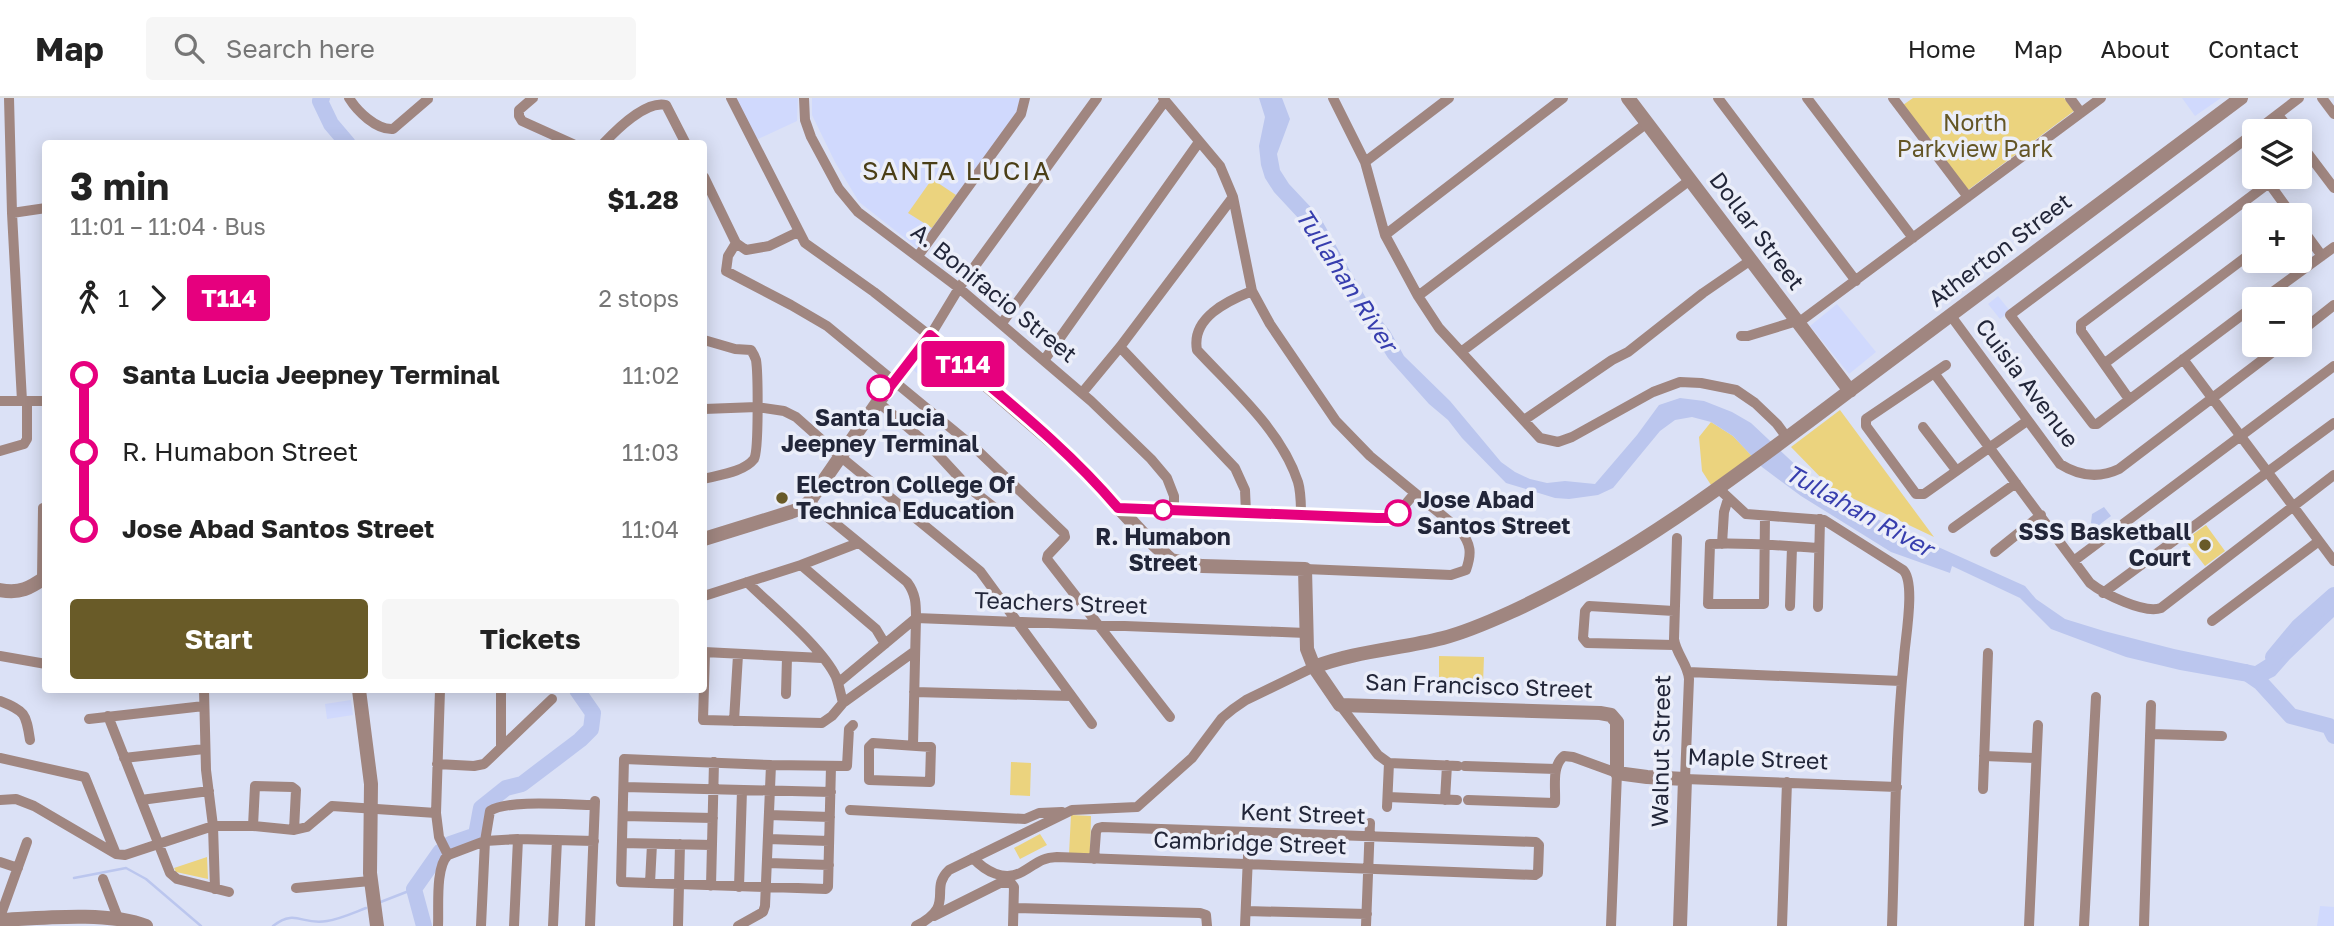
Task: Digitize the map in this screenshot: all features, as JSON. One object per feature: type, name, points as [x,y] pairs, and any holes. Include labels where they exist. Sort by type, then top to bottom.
[{"type":"street","points":[[0,451],[24,444],[27,439],[12,213],[9,98]]},
{"type":"street","points":[[348,98],[366,117],[387,129],[393,128],[429,98]]},
{"type":"street","points":[[416,98],[429,98]]},
{"type":"street","points":[[533,98],[519,110],[522,121],[564,140]]},
{"type":"street","points":[[731,98],[797,232],[805,243],[930,335],[1053,441],[1171,560],[1202,566],[1451,575],[1466,570],[1470,544],[1460,530],[1370,456],[1336,421],[1270,324],[1252,291],[1233,197],[1220,166],[1164,100],[1002,323]]},
{"type":"street","name":"A. Bonifacio Street","points":[[804,98],[805,120],[811,137],[839,189],[858,212],[959,288],[1082,393],[1161,471],[1171,485],[1174,511]]},
{"type":"street","points":[[918,256],[1021,114],[1025,98]]},
{"type":"street","points":[[707,538],[802,508],[809,502],[878,402],[930,335],[959,288],[1095,98]]},
{"type":"street","points":[[1333,98],[1365,162],[1385,235],[1418,296],[1439,328],[1540,438],[1558,442],[1572,437],[1653,392],[1680,382],[1736,390],[1755,403],[1777,424],[1786,441]]},
{"type":"street","points":[[1365,162],[1449,98]]},
{"type":"street","points":[[1385,235],[1563,98]]},
{"type":"street","name":"Dollar Street","points":[[1628,98],[1850,391]]},
{"type":"street","points":[[1718,98],[1856,281]]},
{"type":"street","points":[[1807,98],[1913,238]]},
{"type":"street","points":[[1893,98],[1968,197]]},
{"type":"street","points":[[2070,98],[2081,113]]},
{"type":"street","points":[[1741,335],[1748,337],[1798,322],[2101,98]]},
{"type":"street","name":"Atherton Street","points":[[1314,667],[1358,653],[1446,638],[1508,614],[1724,494],[1755,463],[2241,98]]},
{"type":"street","points":[[2273,119],[2300,98]]},
{"type":"street","points":[[2322,98],[2334,114]]},
{"type":"street","points":[[607,140],[650,106],[662,104],[666,106],[684,140]]},
{"type":"street","points":[[2278,115],[2281,119]]},
{"type":"street","points":[[1418,296],[1647,123]]},
{"type":"street","points":[[1045,359],[1199,142]]},
{"type":"street","points":[[2242,142],[2010,315],[2089,422],[2097,424],[2242,315]]},
{"type":"street","points":[[2312,158],[2334,188]]},
{"type":"street","points":[[1461,352],[1690,180]]},
{"type":"street","points":[[2242,203],[2265,186],[2271,186],[2283,203]]},
{"type":"street","points":[[708,191],[736,243],[746,250],[769,246],[797,232]]},
{"type":"street","points":[[1082,393],[1233,197]]},
{"type":"street","points":[[2129,399],[2081,331],[2081,324],[2242,203]]},
{"type":"street","points":[[12,213],[42,209]]},
{"type":"street","points":[[2312,242],[2322,256]]},
{"type":"street","points":[[736,243],[728,256],[726,271],[827,326],[975,448],[1064,533],[1065,537],[1047,557],[1170,717]]},
{"type":"street","points":[[2279,287],[2334,247]]},
{"type":"street","points":[[1524,420],[1628,352],[1710,288],[1751,260]]},
{"type":"street","points":[[2105,363],[2242,260]]},
{"type":"street","points":[[1252,291],[1215,310],[1199,328],[1195,338],[1197,349],[1244,400],[1287,456],[1299,485],[1301,515]]},
{"type":"street","points":[[2312,322],[2334,305]]},
{"type":"street","name":"Cuisia Avenue","points":[[1951,316],[2060,464],[2073,472],[2088,475],[2102,475],[2119,468],[2266,357]]},
{"type":"street","points":[[707,341],[735,349],[751,350],[756,358],[757,407],[755,458],[745,467],[707,478]]},
{"type":"street","points":[[1120,347],[1235,468],[1245,490],[1246,513]]},
{"type":"street","points":[[2183,359],[2334,561]]},
{"type":"street","points":[[1946,365],[1866,419],[1865,423],[1916,494],[1920,495],[2027,421]]},
{"type":"street","points":[[2075,560],[2334,366]]},
{"type":"street","points":[[1934,373],[2091,583],[2103,593],[2150,610],[2161,608],[2334,475]]},
{"type":"street","points":[[0,401],[42,401]]},
{"type":"street","points":[[878,402],[932,448],[968,487],[1006,516]]},
{"type":"street","points":[[707,408],[757,407],[784,411],[796,417],[980,571],[1092,724]]},
{"type":"street","points":[[2103,593],[2334,423]]},
{"type":"street","points":[[1923,427],[1956,470]]},
{"type":"street","points":[[1953,528],[2016,483]]},
{"type":"street","points":[[1118,508],[1389,518],[1398,513],[1415,492]]},
{"type":"street","points":[[1724,494],[1746,514],[1820,519],[1907,573],[1909,584],[1902,681],[1892,926]]},
{"type":"street","points":[[1722,544],[1724,494]]},
{"type":"street","points":[[809,502],[913,589],[916,600],[913,745]]},
{"type":"street","points":[[1995,552],[2041,515]]},
{"type":"street","points":[[1765,516],[1765,546],[1763,605],[1709,604],[1709,546],[1722,544],[1765,546],[1819,548]]},
{"type":"street","points":[[1818,607],[1820,519]]},
{"type":"street","name":"Walnut Street","points":[[1676,538],[1674,645],[1688,672],[1680,926]]},
{"type":"street","points":[[2212,621],[2319,541]]},
{"type":"street","points":[[707,595],[801,565],[858,543]]},
{"type":"street","points":[[1790,606],[1792,547]]},
{"type":"street","points":[[801,565],[876,629],[884,644]]},
{"type":"street","points":[[1305,569],[1307,649],[1314,667],[1371,747],[1389,763],[1556,768]]},
{"type":"street","points":[[0,590],[21,591],[42,580]]},
{"type":"street","points":[[747,582],[822,658],[834,674],[843,703]]},
{"type":"street","points":[[1674,611],[1589,606],[1585,611],[1583,638],[1587,643],[1674,645]]},
{"type":"street","points":[[838,683],[916,618]]},
{"type":"street","name":"Teachers Street","points":[[916,618],[1306,633]]},
{"type":"street","points":[[703,693],[703,720],[822,723],[843,703],[915,651]]},
{"type":"street","points":[[707,652],[822,658]]},
{"type":"street","points":[[1983,789],[1988,653]]},
{"type":"street","points":[[734,721],[738,655]]},
{"type":"street","points":[[0,656],[42,663]]},
{"type":"street","points":[[786,694],[788,657]]},
{"type":"street","points":[[934,916],[939,908],[945,874],[1065,813],[1080,809],[1137,807],[1192,758],[1222,718],[1246,700],[1314,667]]},
{"type":"street","points":[[1688,672],[1902,681]]},
{"type":"street","points":[[914,692],[1072,696]]},
{"type":"street","points":[[204,693],[204,749],[213,826],[215,890]]},
{"type":"street","points":[[359,693],[371,784],[370,881],[377,926]]},
{"type":"street","points":[[440,693],[436,813],[439,837],[448,855]]},
{"type":"street","points":[[501,693],[501,746]]},
{"type":"street","points":[[2084,926],[2096,697]]},
{"type":"street","points":[[437,764],[484,764],[552,699]]},
{"type":"street","points":[[0,701],[21,710],[27,717],[30,740]]},
{"type":"street","name":"San Francisco Street","points":[[1340,705],[1601,713],[1615,718],[1617,773]]},
{"type":"street","points":[[2144,926],[2151,705]]},
{"type":"street","points":[[89,719],[204,706]]},
{"type":"street","points":[[108,716],[170,873],[177,879],[229,892]]},
{"type":"street","points":[[831,766],[826,889],[621,882],[623,760],[847,766],[849,729],[853,725]]},
{"type":"street","points":[[2029,926],[2038,725]]},
{"type":"street","points":[[2150,734],[2222,736]]},
{"type":"street","points":[[870,745],[913,745],[931,747],[930,782],[869,780],[870,745]]},
{"type":"street","points":[[124,758],[204,749]]},
{"type":"street","points":[[1984,755],[2036,758]]},
{"type":"street","points":[[1389,763],[1388,802],[1457,800],[1555,803],[1556,768],[1560,758],[1567,756],[1617,773],[1611,926]]},
{"type":"street","points":[[0,758],[85,777],[116,854]]},
{"type":"street","points":[[711,886],[714,762]]},
{"type":"street","points":[[738,926],[763,912],[767,888],[771,765]]},
{"type":"street","points":[[1456,765],[1457,800]]},
{"type":"street","name":"Maple Street","points":[[1617,773],[1685,779],[1897,787]]},
{"type":"street","points":[[1782,926],[1787,782]]},
{"type":"street","points":[[253,825],[256,786],[292,787],[296,789],[294,830]]},
{"type":"street","points":[[624,788],[831,792]]},
{"type":"street","points":[[738,887],[742,790]]},
{"type":"street","points":[[141,800],[209,791]]},
{"type":"street","points":[[0,800],[16,799],[34,806],[116,854],[125,855],[213,826],[253,825],[294,830],[309,826],[332,806],[436,813]]},
{"type":"street","points":[[481,926],[488,814],[494,808],[521,804],[595,801],[590,926]]},
{"type":"street","points":[[850,810],[1025,819],[1039,813],[1065,813]]},
{"type":"street","points":[[769,815],[830,817]]},
{"type":"street","points":[[623,816],[713,818]]},
{"type":"street","points":[[1366,926],[1370,823]]},
{"type":"street","name":"Kent Street","points":[[1094,859],[1096,832],[1099,827],[1538,844],[1537,875]]},
{"type":"street","points":[[1245,926],[1248,833]]},
{"type":"street","points":[[514,926],[518,839]]},
{"type":"street","points":[[768,839],[829,841]]},
{"type":"street","points":[[553,926],[557,840]]},
{"type":"street","points":[[438,926],[440,867],[448,855],[485,841],[594,841]]},
{"type":"street","points":[[27,842],[0,919],[118,922],[146,926]]},
{"type":"street","points":[[622,843],[712,845]]},
{"type":"street","points":[[650,883],[652,844]]},
{"type":"street","points":[[678,926],[680,844]]},
{"type":"street","name":"Cambridge Street","points":[[973,858],[987,871],[1002,875],[1020,874],[1041,859],[1048,858],[1537,875]]},
{"type":"street","points":[[0,862],[18,867]]},
{"type":"street","points":[[768,863],[829,865]]},
{"type":"street","points":[[103,878],[118,922]]},
{"type":"street","points":[[296,888],[370,881]]},
{"type":"street","points":[[915,926],[1006,882],[1014,887],[1013,926]]},
{"type":"street","points":[[1014,908],[1200,914],[1206,915],[1207,926]]},
{"type":"street","points":[[1246,911],[1367,914]]},
{"type":"shaded area","points":[[736,98],[798,98],[797,121],[756,140]]},
{"type":"shaded area","points":[[812,98],[1020,98],[1016,118],[920,250],[859,202],[835,162],[812,115]]},
{"type":"shaded area","points":[[2182,98],[2221,98],[2195,116]]},
{"type":"shaded area","points":[[1998,296],[2010,311],[2000,319],[1988,304]]},
{"type":"shaded area","points":[[1837,304],[1876,352],[1849,374],[1810,326]]},
{"type":"shaded area","points":[[932,346],[955,366],[936,389],[912,369]]},
{"type":"shaded area","points":[[351,700],[353,715],[327,719],[325,704]]},
{"type":"shaded area","points":[[2320,906],[2334,907],[2334,926],[2317,926]]},
{"type":"green space","name":"North Parkview Park","points":[[1913,98],[2064,98],[2074,111],[1968,190],[1903,105]]},
{"type":"green space","points":[[932,179],[956,195],[932,228],[908,213]]},
{"type":"green space","points":[[1840,410],[1934,537],[1831,488],[1791,447]]},
{"type":"green space","points":[[1711,422],[1733,436],[1752,456],[1711,485],[1702,471],[1699,437]]},
{"type":"green space","name":"SSS Basketball Court","points":[[2206,525],[2225,551],[2205,566],[2185,540]]},
{"type":"green space","points":[[1439,656],[1484,657],[1483,684],[1439,683]]},
{"type":"green space","points":[[1011,762],[1031,763],[1030,796],[1010,795]]},
{"type":"green space","points":[[1071,815],[1091,816],[1090,855],[1069,854]]},
{"type":"green space","points":[[1040,834],[1047,845],[1020,859],[1014,848]]},
{"type":"green space","points":[[207,857],[208,879],[176,872],[174,868]]},
{"type":"water","points":[[1259,98],[1282,98],[1290,119],[1277,154],[1280,170],[1289,184],[1320,217],[1373,310],[1390,331],[1404,356],[1450,401],[1501,462],[1515,472],[1547,483],[1565,481],[1595,484],[1659,405],[1680,398],[1704,401],[1751,423],[1818,486],[1887,524],[2025,586],[2036,599],[2065,619],[2174,649],[2255,666],[2274,654],[2334,594],[2334,617],[2275,676],[2261,683],[2180,670],[2126,657],[2051,629],[2020,598],[1952,566],[1950,573],[1891,552],[1801,496],[1762,467],[1733,436],[1711,422],[1692,417],[1675,420],[1660,431],[1613,488],[1598,495],[1555,498],[1506,483],[1388,358],[1360,319],[1300,220],[1265,178],[1259,146],[1265,117]]},
{"type":"water","points":[[2104,507],[2111,516],[2095,528],[2091,523],[2092,514]]},
{"type":"waterway","points":[[322,98],[320,101],[331,124],[345,140]]},
{"type":"waterway","name":"Tullahan River","points":[[2273,657],[2298,627],[2334,595]]},
{"type":"waterway","points":[[2245,672],[2261,683],[2291,716],[2329,726],[2334,736]]},
{"type":"waterway","points":[[450,844],[476,835],[481,808],[506,788],[522,784],[591,729],[593,713],[579,693]]},
{"type":"waterway","points":[[424,926],[414,889],[440,852]]},
{"type":"waterway","points":[[74,878],[126,868],[146,879],[201,926]]},
{"type":"waterway","points":[[378,903],[414,889]]},
{"type":"waterway","points":[[273,926],[288,918],[318,922],[332,920],[366,908]]},
{"type":"bus line","name":"T114","points":[[880,388],[886,392],[930,335],[1044,432],[1098,484],[1118,508],[1377,518],[1389,518],[1398,513]]},
{"type":"place","name":"Santa Lucia Jeepney Terminal","points":[[880,388]]},
{"type":"place","name":"Electron College Of Technica Education","points":[[782,498]]},
{"type":"place","name":"R. Humabon Street","points":[[1163,510]]},
{"type":"place","name":"Jose Abad Santos Street","points":[[1398,513]]},
{"type":"place","name":"SSS Basketball Court","points":[[2205,545]]},
{"type":"district","name":"SANTA LUCIA","points":[[957,171]]}]
